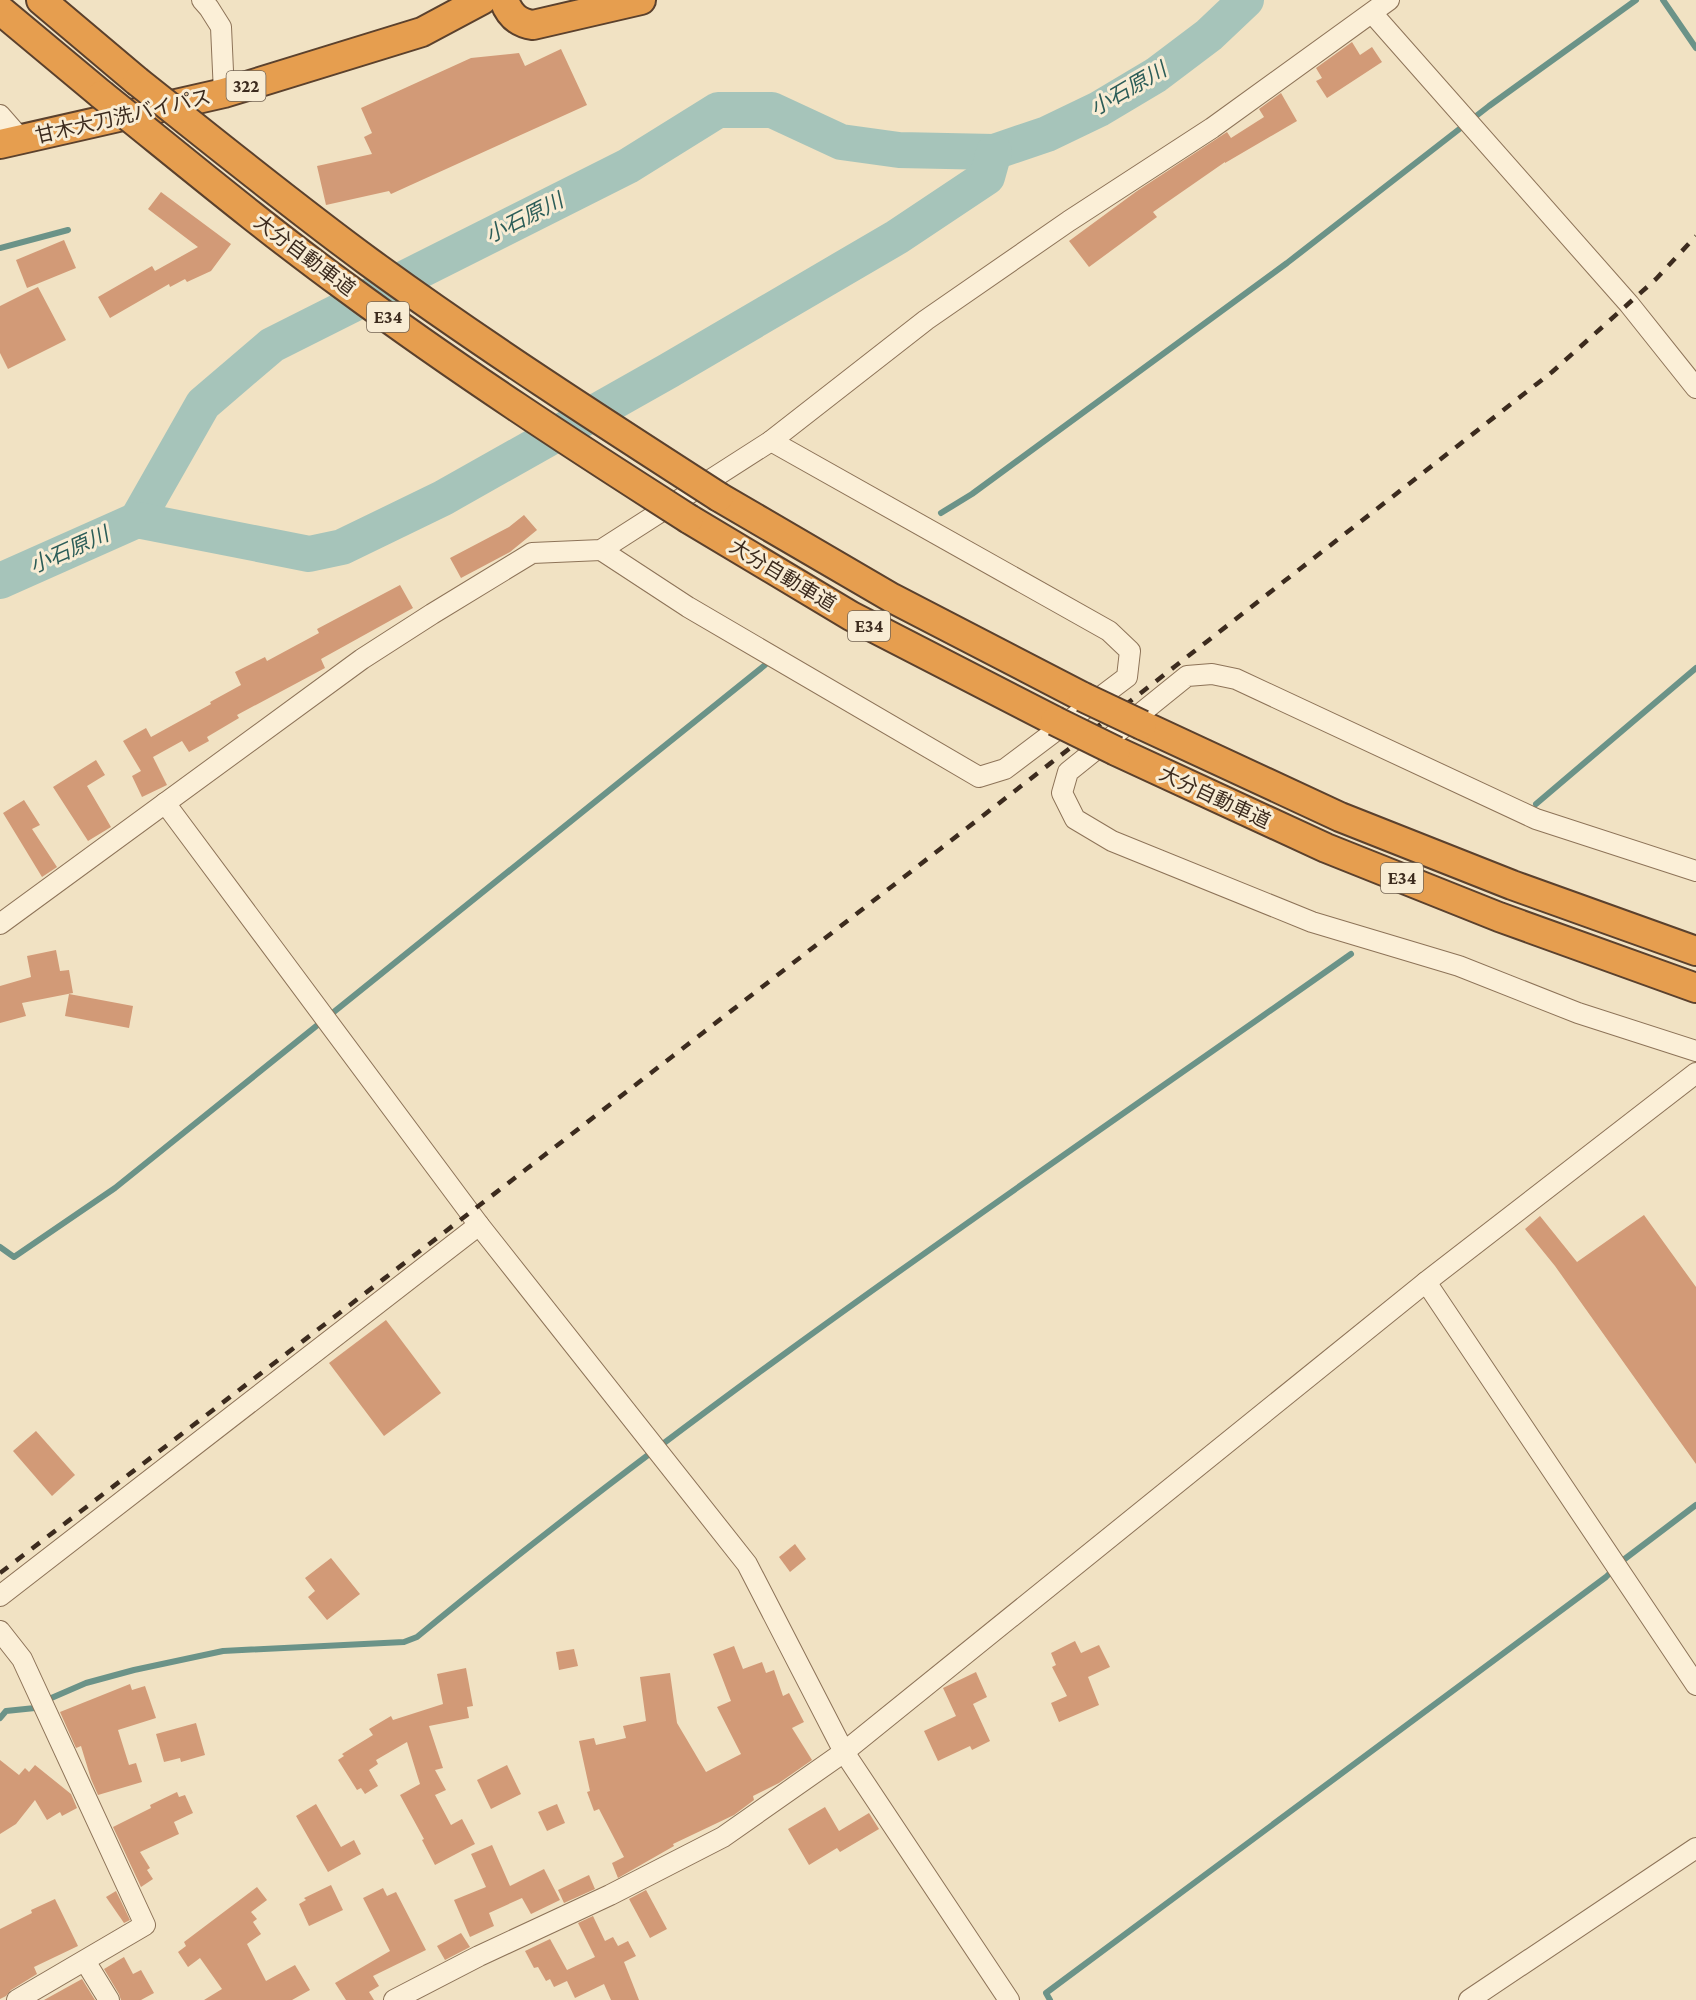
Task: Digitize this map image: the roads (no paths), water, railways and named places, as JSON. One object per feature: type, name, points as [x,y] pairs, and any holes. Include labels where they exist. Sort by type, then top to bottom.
[{"type":"highway","name":"大分自動車道","points":[[41,0],[227,153],[369,262],[554,391],[719,497],[892,598],[1083,698],[1340,818],[1512,885],[1696,951]]},
{"type":"highway","name":"甘木大刀洗バイパス","points":[[10,141],[224,93],[422,32],[482,0]]},
{"type":"highway","points":[[504,0],[507,9],[515,19],[532,25],[641,0]]},
{"type":"highway","name":"大分自動車道","points":[[0,10],[204,178],[346,288],[534,420],[689,519],[851,616],[1054,721],[1326,848],[1499,917],[1696,988]]},
{"type":"street","points":[[202,0],[221,27],[224,93]]},
{"type":"street","points":[[0,924],[362,659],[532,553],[601,550],[771,441],[926,320],[1069,221],[1212,128],[1389,0]]},
{"type":"street","points":[[1372,13],[1629,304],[1696,388]]},
{"type":"street","points":[[0,115],[10,141]]},
{"type":"street","points":[[601,550],[688,607],[979,777],[1005,769],[1127,677],[1130,651],[1109,631],[771,441]]},
{"type":"street","points":[[1696,871],[1536,819],[1236,679],[1212,674],[1187,676],[1068,772],[1062,794],[1075,819],[1112,841],[1312,922],[1459,966],[1578,1012],[1696,1051]]},
{"type":"street","points":[[165,803],[479,1225],[747,1564],[843,1752],[1010,2000]]},
{"type":"street","points":[[394,2000],[479,1956],[610,1895],[723,1837],[843,1752],[1426,1282],[1696,1073]]},
{"type":"street","points":[[0,1596],[479,1225]]},
{"type":"street","points":[[1426,1282],[1696,1685]]},
{"type":"street","points":[[0,1630],[22,1659],[145,1925],[17,2000]]},
{"type":"street","points":[[1469,2000],[1696,1848]]},
{"type":"street","points":[[86,1961],[109,2000]]},
{"type":"waterway","name":"小石原川","points":[[137,520],[203,404],[272,345],[628,166],[718,110],[772,110],[841,142],[899,150],[994,152],[1047,134],[1099,109],[1156,75],[1209,35],[1246,0]]},
{"type":"waterway","points":[[941,513],[972,494],[1287,263],[1489,106],[1636,0]]},
{"type":"waterway","points":[[1663,0],[1696,48]]},
{"type":"waterway","name":"小石原川","points":[[0,581],[137,520],[309,554],[342,547],[443,498],[668,371],[897,237],[987,177],[994,152]]},
{"type":"waterway","points":[[0,248],[68,230]]},
{"type":"waterway","points":[[0,1247],[14,1257],[115,1188],[765,665]]},
{"type":"waterway","points":[[1536,804],[1696,668]]},
{"type":"waterway","points":[[0,1718],[6,1711],[35,1708],[49,1699],[86,1683],[223,1651],[404,1642],[417,1637],[529,1546],[760,1372],[995,1203],[1351,954]]},
{"type":"waterway","points":[[1050,2000],[1046,1993],[1606,1577],[1622,1561],[1696,1505]]},
{"type":"railway","points":[[0,1573],[778,975],[1552,372],[1656,279],[1696,236]]}]
